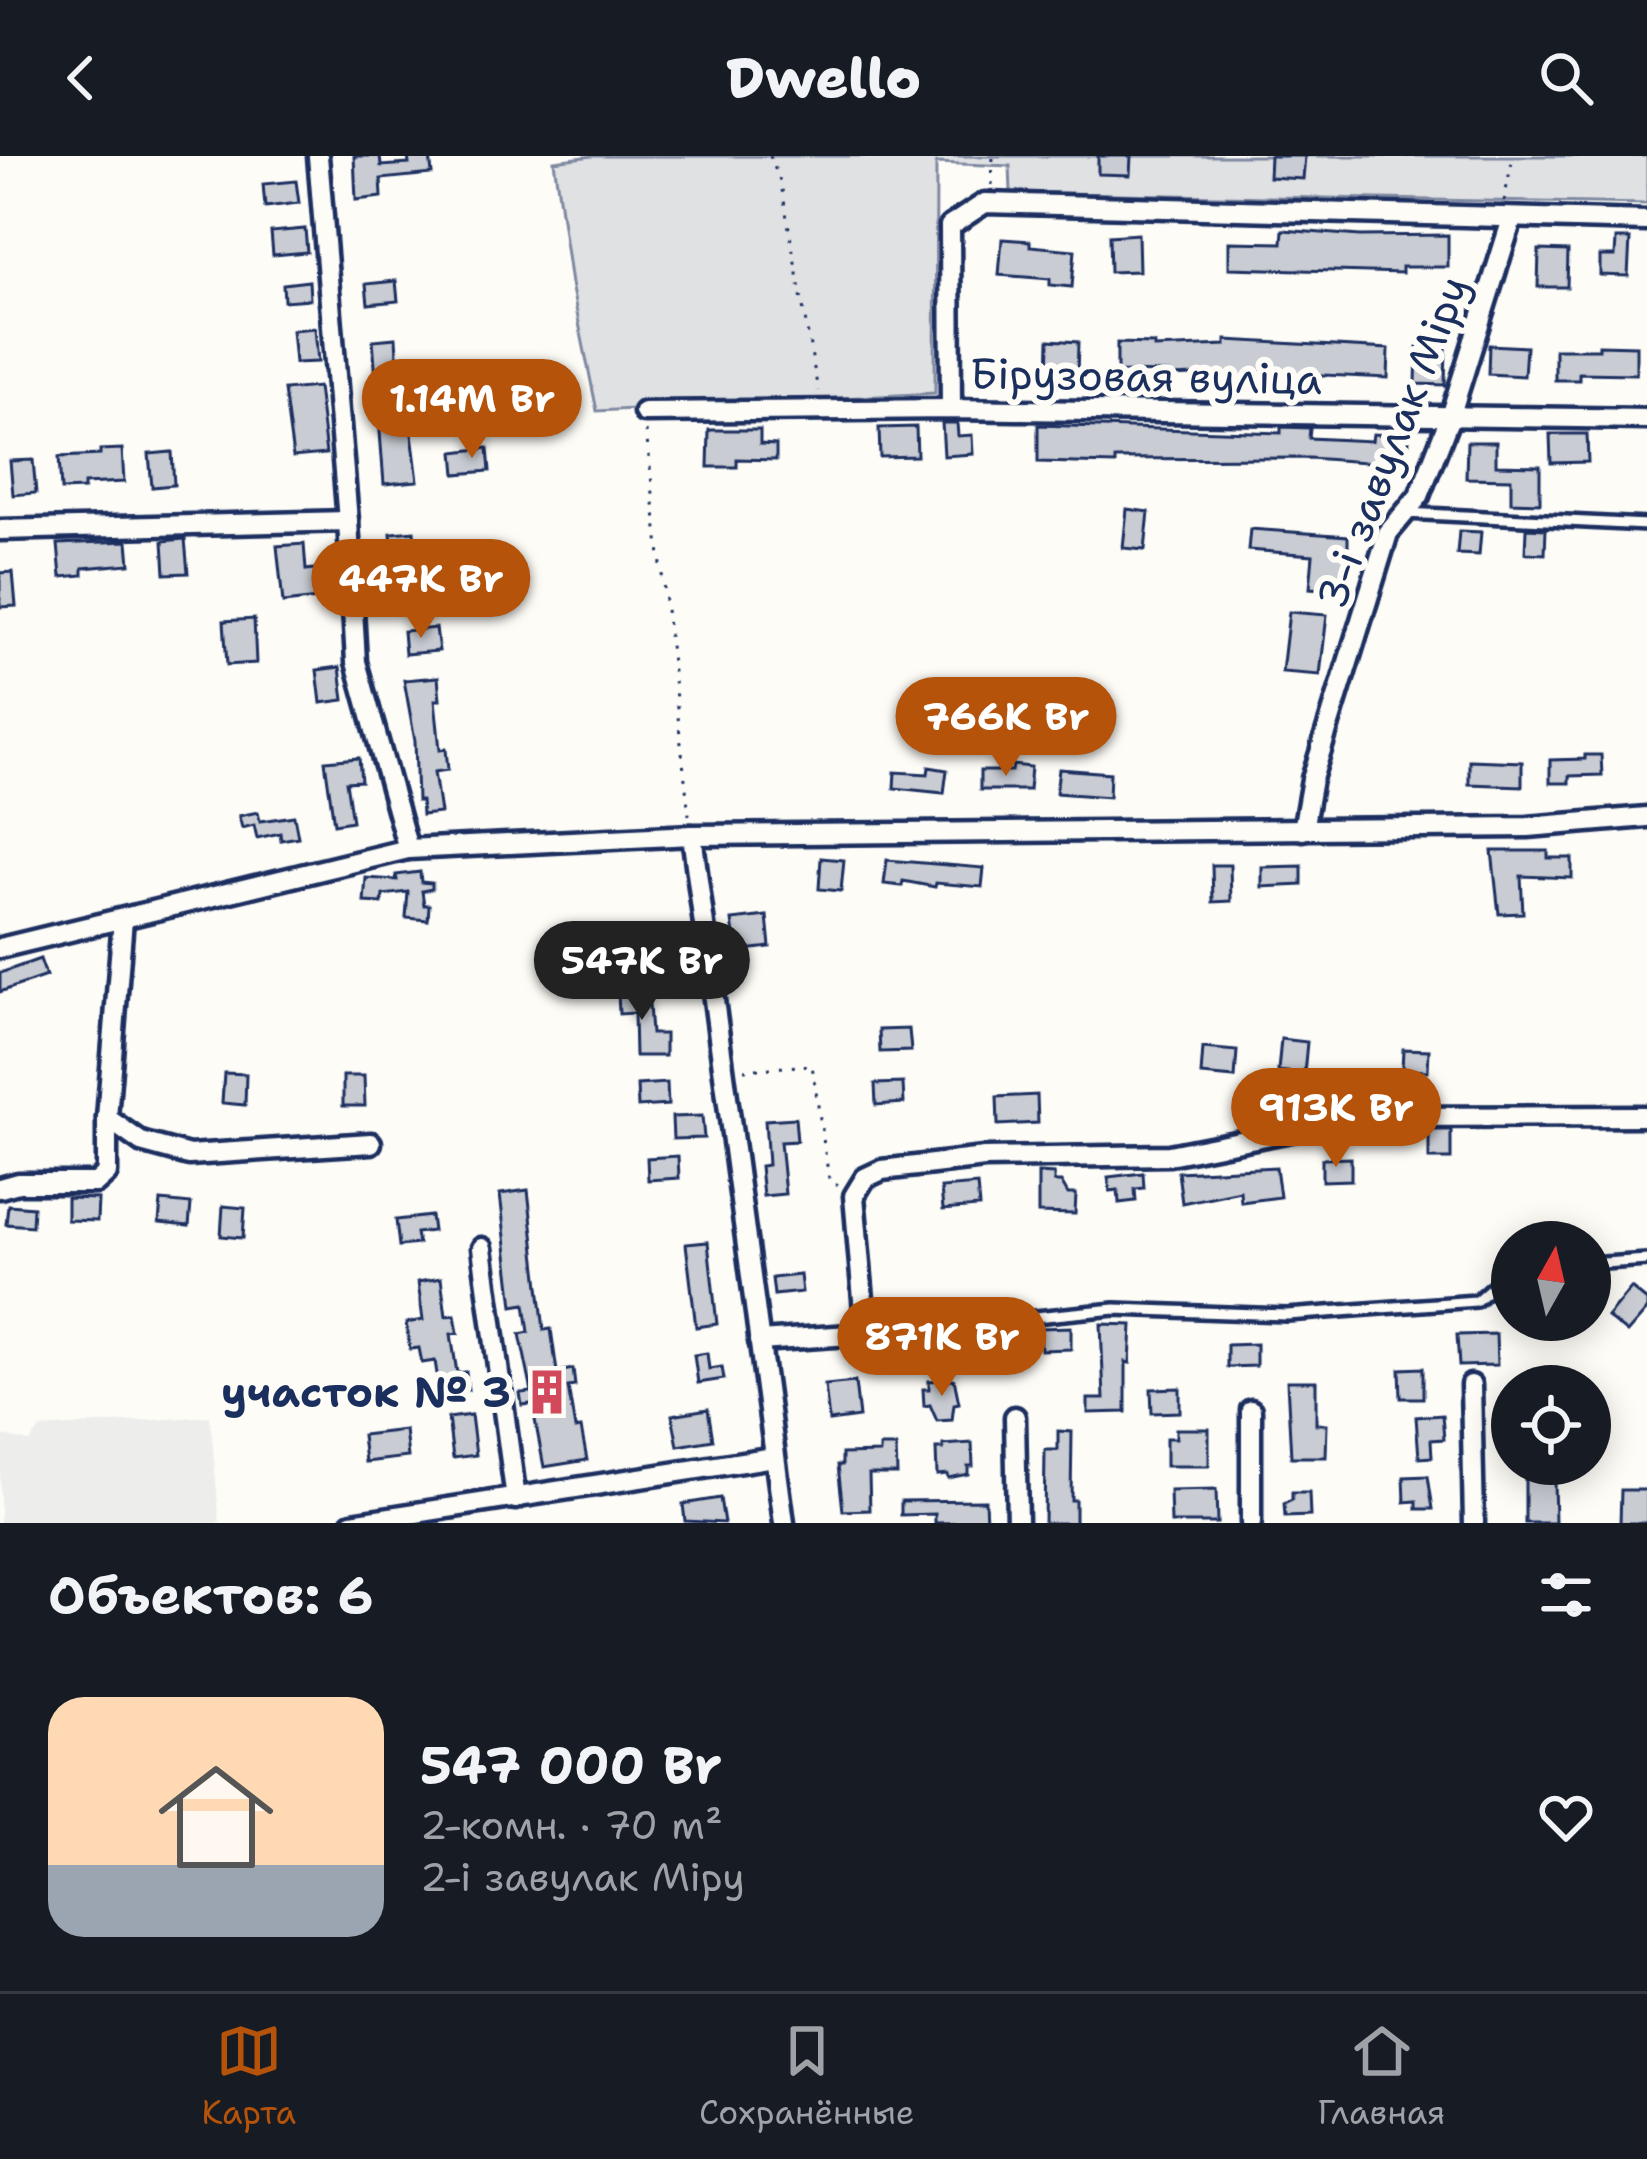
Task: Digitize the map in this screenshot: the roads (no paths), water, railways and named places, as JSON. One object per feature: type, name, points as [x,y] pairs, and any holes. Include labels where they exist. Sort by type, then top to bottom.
[{"type":"street","points":[[318,156],[356,662],[408,849]]},
{"type":"street","points":[[951,410],[950,226],[985,203],[1647,221]]},
{"type":"street","name":"3-і завулак Міру","points":[[1303,830],[1312,779],[1388,532],[1419,496],[1450,417],[1506,219]]},
{"type":"street","name":"Бірузовая вуліца","points":[[644,412],[951,410],[1647,419]]},
{"type":"street","points":[[0,530],[348,521]]},
{"type":"street","points":[[0,948],[408,849],[692,835],[1528,827],[1647,818]]},
{"type":"street","points":[[692,835],[784,1523]]},
{"type":"street","points":[[0,1188],[18,1183],[96,1183],[106,1173],[106,1118],[123,919]]},
{"type":"street","points":[[759,1341],[866,1334],[854,1196],[865,1178],[881,1170],[984,1158],[1168,1156],[1362,1117],[1647,1116]]},
{"type":"street","points":[[106,1118],[141,1142],[189,1155],[371,1143]]},
{"type":"street","points":[[482,1248],[516,1499]]},
{"type":"street","points":[[1471,1385],[1474,1523]]},
{"type":"street","points":[[1251,1410],[1251,1523]]},
{"type":"street","points":[[1015,1417],[1017,1523]]},
{"type":"street","points":[[352,1523],[774,1457]]},
{"type":"lane","points":[[1405,513],[1647,525]]},
{"type":"lane","points":[[1611,1263],[1647,1260]]},
{"type":"lane","points":[[866,1334],[1115,1309],[1287,1316],[1454,1304],[1476,1301],[1491,1288]]},
{"type":"place","name":"участок № 3","points":[[547,1392]]}]
